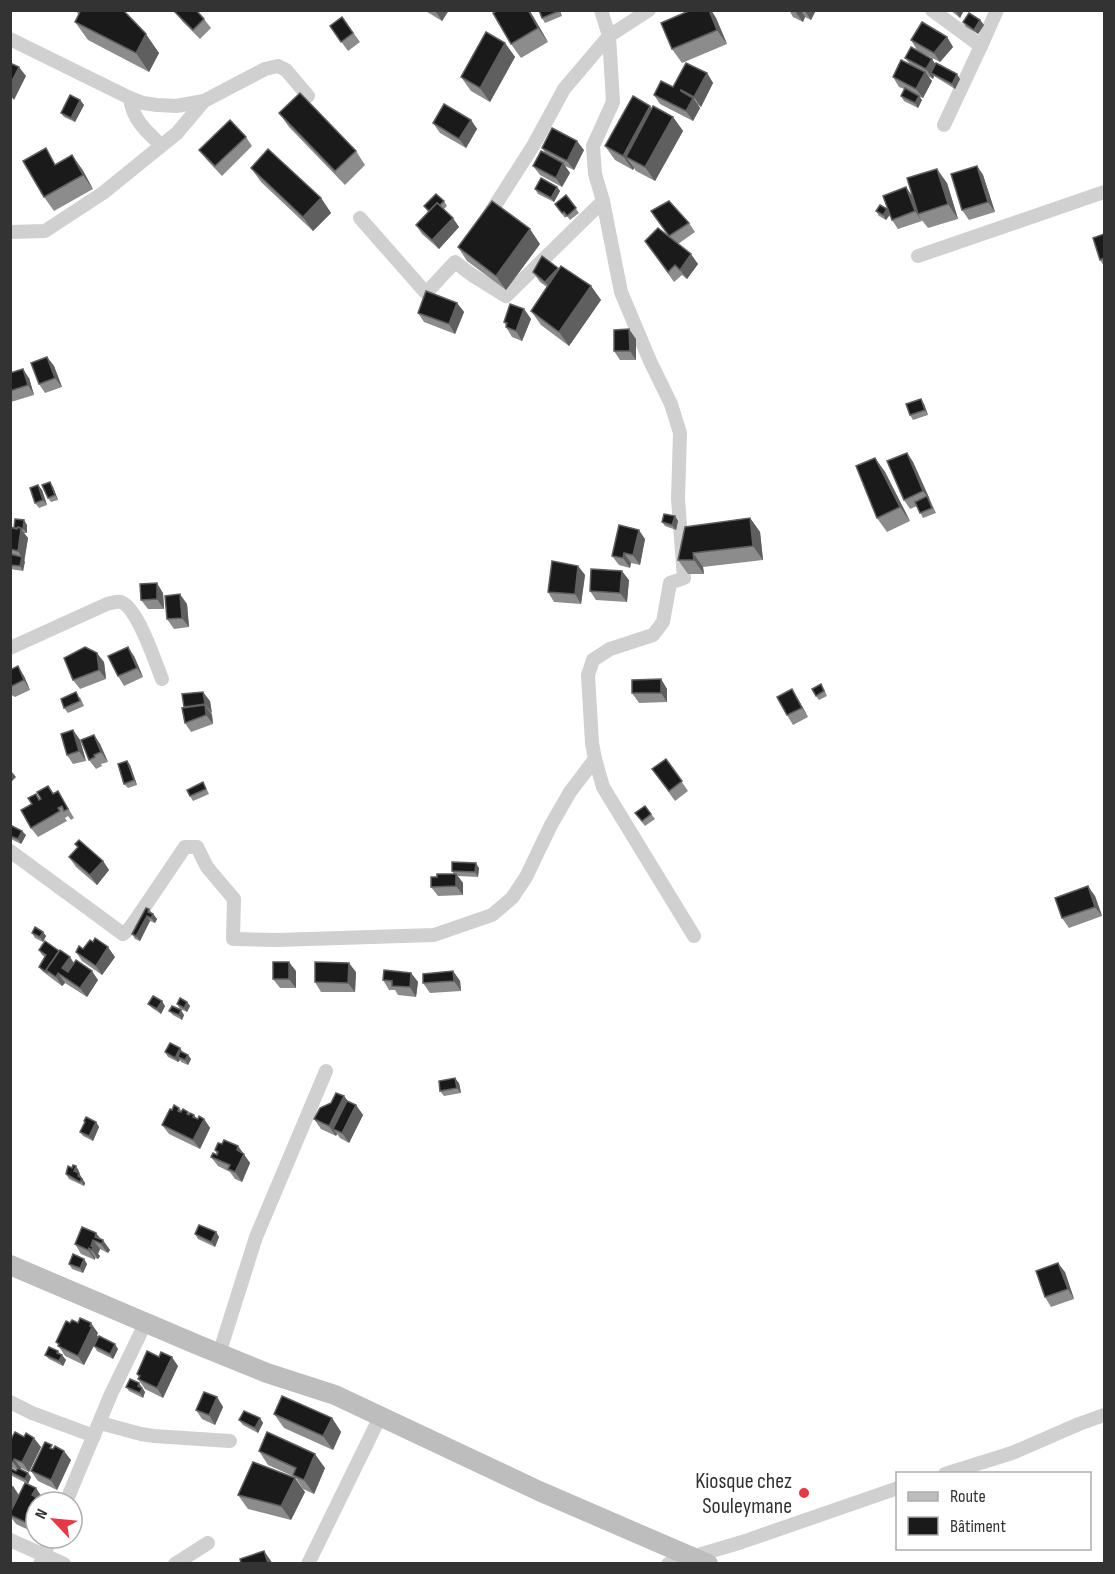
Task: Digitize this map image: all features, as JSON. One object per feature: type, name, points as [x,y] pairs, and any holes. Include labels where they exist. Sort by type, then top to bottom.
[{"type":"street","points":[[601,10],[609,36],[613,102],[593,146],[595,174],[603,201],[621,292],[671,404],[680,433],[678,500],[684,578],[670,583],[663,622],[653,635],[610,649],[593,660],[588,675],[595,759],[603,787],[694,936]]},
{"type":"street","points":[[482,227],[533,146],[564,89],[609,36],[650,10]]},
{"type":"street","points":[[932,10],[981,46]]},
{"type":"street","points":[[944,124],[997,10]]},
{"type":"street","points":[[10,39],[143,103],[176,106],[204,101],[265,69],[278,66],[286,70],[308,96]]},
{"type":"street","points":[[130,98],[135,117],[161,145]]},
{"type":"street","points":[[10,232],[45,231],[103,193],[177,133],[204,101]]},
{"type":"street","points":[[918,256],[1104,192]]},
{"type":"street","points":[[360,218],[426,293],[458,257],[472,275],[506,296],[603,201]]},
{"type":"street","points":[[10,648],[107,604],[122,603],[137,617],[162,679]]},
{"type":"street","points":[[10,851],[123,934],[140,915],[185,847],[196,848],[207,867],[234,899],[233,939],[277,940],[434,935],[492,915],[512,898],[526,877],[570,792],[595,759]]},
{"type":"street","points":[[219,1354],[256,1237],[326,1071]]},
{"type":"street","points":[[10,1265],[219,1354],[267,1373],[335,1395],[539,1491],[700,1560]]},
{"type":"street","points":[[71,1490],[111,1394],[145,1323]]},
{"type":"street","points":[[10,1402],[32,1413],[94,1436]]},
{"type":"street","points":[[948,1472],[1012,1453],[1104,1415]]},
{"type":"street","points":[[308,1563],[380,1417]]},
{"type":"street","points":[[100,1423],[148,1436],[230,1441]]},
{"type":"street","points":[[668,1563],[700,1560],[742,1542],[896,1488]]},
{"type":"street","points":[[10,1540],[42,1559],[64,1563]]},
{"type":"street","points":[[175,1563],[208,1543]]},
{"type":"building","points":[[81,10],[123,10],[146,34],[136,53],[75,22]]},
{"type":"building","points":[[176,10],[196,10],[204,19],[193,30],[175,12]]},
{"type":"building","points":[[498,10],[528,10],[538,28],[511,44],[493,13]]},
{"type":"building","points":[[539,10],[559,10],[559,11],[542,18]]},
{"type":"building","points":[[691,10],[709,10],[717,30],[672,49],[661,23]]},
{"type":"building","points":[[969,13],[980,20],[974,30],[963,22]]},
{"type":"building","points":[[342,17],[353,33],[341,42],[330,26]]},
{"type":"building","points":[[922,22],[947,37],[934,53],[911,40]]},
{"type":"building","points":[[486,32],[505,43],[480,88],[461,77]]},
{"type":"building","points":[[911,47],[932,59],[926,69],[905,58]]},
{"type":"building","points":[[901,60],[925,72],[916,89],[893,77]]},
{"type":"building","points":[[10,63],[19,67],[10,85]]},
{"type":"building","points":[[686,63],[707,73],[694,97],[681,90],[693,98],[686,111],[654,95],[661,81],[673,87]]},
{"type":"building","points":[[936,63],[957,74],[952,84],[931,73]]},
{"type":"building","points":[[905,88],[919,96],[915,103],[901,96]]},
{"type":"building","points":[[300,93],[356,151],[335,171],[279,113]]},
{"type":"building","points":[[70,95],[80,100],[71,118],[61,113]]},
{"type":"building","points":[[633,96],[650,106],[623,156],[605,146]]},
{"type":"building","points":[[444,104],[471,120],[459,139],[433,123]]},
{"type":"building","points":[[653,106],[673,117],[645,167],[626,157]]},
{"type":"building","points":[[230,120],[246,137],[215,166],[199,150]]},
{"type":"building","points":[[552,128],[577,141],[567,161],[542,148]]},
{"type":"building","points":[[46,148],[55,165],[72,155],[83,175],[44,197],[23,161]]},
{"type":"building","points":[[268,149],[321,198],[303,217],[251,168]]},
{"type":"building","points":[[541,151],[563,163],[556,178],[533,166]]},
{"type":"building","points":[[977,166],[988,202],[962,210],[951,174]]},
{"type":"building","points":[[937,169],[948,204],[918,214],[907,178]]},
{"type":"building","points":[[541,178],[557,187],[551,198],[535,189]]},
{"type":"building","points":[[906,187],[915,211],[892,220],[883,196]]},
{"type":"building","points":[[436,194],[444,201],[440,205],[437,203],[429,211],[424,206]]},
{"type":"building","points":[[566,195],[576,208],[567,216],[555,204]]},
{"type":"building","points":[[492,201],[530,229],[496,276],[458,247]]},
{"type":"building","points":[[669,201],[689,223],[669,236],[651,211]]},
{"type":"building","points":[[437,203],[453,218],[432,240],[416,225]]},
{"type":"building","points":[[880,205],[887,209],[883,215],[876,211]]},
{"type":"building","points":[[658,228],[691,254],[680,270],[675,265],[668,272],[645,241]]},
{"type":"building","points":[[1104,234],[1104,258],[1100,260],[1093,238]]},
{"type":"building","points":[[542,256],[558,268],[545,282],[533,272]]},
{"type":"building","points":[[561,266],[591,286],[559,332],[531,311]]},
{"type":"building","points":[[426,291],[457,303],[449,324],[418,313]]},
{"type":"building","points":[[510,304],[524,309],[516,331],[506,327],[507,323],[504,322]]},
{"type":"building","points":[[629,329],[630,351],[614,351],[614,330]]},
{"type":"building","points":[[47,357],[55,378],[39,384],[31,363]]},
{"type":"building","points":[[23,369],[28,385],[10,391],[10,373]]},
{"type":"building","points":[[921,399],[925,410],[910,415],[906,404]]},
{"type":"building","points":[[907,453],[923,491],[904,500],[887,461]]},
{"type":"building","points":[[875,458],[900,507],[877,518],[856,466]]},
{"type":"building","points":[[50,482],[55,495],[48,498],[42,485]]},
{"type":"building","points":[[38,485],[43,500],[35,503],[30,488]]},
{"type":"building","points":[[927,496],[932,508],[920,513],[915,502]]},
{"type":"building","points":[[664,514],[675,516],[672,525],[662,522]]},
{"type":"building","points":[[750,518],[753,546],[693,553],[694,560],[678,560],[685,527]]},
{"type":"building","points":[[15,519],[24,520],[23,529],[14,528]]},
{"type":"building","points":[[619,525],[639,530],[633,555],[624,553],[623,558],[612,556]]},
{"type":"building","points":[[10,527],[21,529],[18,551],[10,549]]},
{"type":"building","points":[[10,554],[22,557],[20,566],[10,565]]},
{"type":"building","points":[[552,561],[578,566],[575,594],[548,592]]},
{"type":"building","points":[[591,569],[622,571],[620,593],[590,591]]},
{"type":"building","points":[[157,583],[157,599],[141,600],[140,584]]},
{"type":"building","points":[[180,594],[182,618],[167,619],[165,596]]},
{"type":"building","points":[[85,647],[97,653],[99,670],[73,680],[64,658]]},
{"type":"building","points":[[128,647],[137,668],[118,676],[108,656]]},
{"type":"building","points":[[18,666],[24,680],[10,687],[10,670]]},
{"type":"building","points":[[661,679],[661,693],[632,693],[632,680]]},
{"type":"building","points":[[821,684],[824,691],[816,696],[812,689]]},
{"type":"building","points":[[792,689],[802,708],[787,715],[777,697]]},
{"type":"building","points":[[76,692],[80,701],[64,708],[61,699]]},
{"type":"building","points":[[203,692],[205,704],[184,707],[182,694]]},
{"type":"building","points":[[205,705],[206,715],[185,723],[182,708]]},
{"type":"building","points":[[73,730],[79,751],[67,755],[61,734]]},
{"type":"building","points":[[94,735],[101,752],[89,760],[81,740]]},
{"type":"building","points":[[666,759],[682,781],[669,791],[652,769]]},
{"type":"building","points":[[127,761],[134,780],[124,784],[118,764]]},
{"type":"building","points":[[203,782],[206,789],[190,796],[187,790]]},
{"type":"building","points":[[48,786],[53,794],[58,791],[68,809],[64,811],[62,806],[58,808],[60,811],[31,828],[21,810],[32,804],[28,798],[36,794],[39,800],[41,799],[37,792]]},
{"type":"building","points":[[645,806],[651,814],[642,821],[635,813]]},
{"type":"building","points":[[12,826],[22,831],[18,839],[10,836]]},
{"type":"building","points":[[79,840],[103,861],[90,875],[69,857],[78,847],[75,844]]},
{"type":"building","points":[[452,862],[476,863],[475,872],[452,871]]},
{"type":"building","points":[[437,874],[456,874],[456,886],[431,887],[431,877],[437,877]]},
{"type":"building","points":[[1088,886],[1095,907],[1062,918],[1055,898]]},
{"type":"building","points":[[146,908],[153,914],[151,918],[147,916],[136,936],[132,934]]},
{"type":"building","points":[[35,927],[43,932],[40,937],[32,933]]},
{"type":"building","points":[[95,938],[108,947],[96,966],[76,952],[79,946],[83,949],[90,940],[93,942]]},
{"type":"building","points":[[45,941],[59,951],[46,970],[48,973],[39,967],[46,955],[39,950]]},
{"type":"building","points":[[60,950],[70,957],[62,968],[68,972],[76,960],[92,971],[80,988],[58,973],[56,977],[46,970]]},
{"type":"building","points":[[273,962],[289,962],[289,979],[273,979]]},
{"type":"building","points":[[315,962],[349,963],[348,983],[315,982]]},
{"type":"building","points":[[384,970],[411,973],[410,987],[392,986],[392,981],[383,980]]},
{"type":"building","points":[[453,971],[454,981],[423,983],[423,974]]},
{"type":"building","points":[[153,996],[162,1001],[157,1009],[148,1004]]},
{"type":"building","points":[[180,998],[187,1002],[184,1008],[177,1004]]},
{"type":"building","points":[[172,1006],[181,1010],[179,1015],[169,1011]]},
{"type":"building","points":[[170,1043],[180,1048],[175,1058],[165,1052]]},
{"type":"building","points":[[180,1051],[188,1055],[185,1060],[178,1057]]},
{"type":"building","points":[[455,1078],[457,1088],[440,1091],[439,1081]]},
{"type":"building","points":[[336,1093],[344,1096],[329,1126],[314,1119],[320,1108],[331,1103]]},
{"type":"building","points":[[347,1101],[356,1105],[342,1133],[333,1129]]},
{"type":"building","points":[[174,1105],[179,1108],[178,1111],[181,1112],[183,1109],[188,1112],[187,1114],[194,1115],[193,1117],[198,1119],[199,1116],[204,1119],[193,1140],[162,1125]]},
{"type":"building","points":[[86,1117],[96,1122],[89,1136],[80,1132]]},
{"type":"building","points":[[224,1140],[238,1146],[237,1150],[244,1154],[235,1172],[228,1169],[230,1165],[211,1157],[213,1153],[217,1155],[218,1152],[215,1150],[218,1143],[222,1144]]},
{"type":"building","points":[[73,1165],[76,1166],[74,1171],[79,1173],[78,1176],[82,1179],[80,1182],[66,1174],[68,1166],[72,1168]]},
{"type":"building","points":[[199,1225],[216,1232],[211,1242],[195,1234]]},
{"type":"building","points":[[82,1227],[96,1233],[95,1237],[103,1240],[102,1244],[93,1240],[92,1250],[89,1248],[88,1250],[75,1244]]},
{"type":"building","points":[[73,1254],[84,1259],[80,1268],[69,1264]]},
{"type":"building","points":[[1058,1263],[1068,1289],[1045,1297],[1036,1271]]},
{"type":"building","points":[[80,1318],[91,1323],[92,1327],[78,1356],[58,1346],[56,1342],[66,1321],[70,1323],[72,1320],[78,1323]]},
{"type":"building","points":[[99,1336],[115,1344],[110,1354],[94,1346]]},
{"type":"building","points":[[49,1347],[62,1355],[59,1361],[45,1355]]},
{"type":"building","points":[[147,1351],[159,1357],[161,1352],[172,1357],[157,1388],[138,1379],[140,1376],[137,1374]]},
{"type":"building","points":[[130,1379],[139,1383],[138,1386],[142,1388],[140,1393],[126,1387]]},
{"type":"building","points":[[204,1392],[217,1397],[209,1415],[196,1410]]},
{"type":"building","points":[[282,1396],[332,1418],[323,1436],[274,1414]]},
{"type":"building","points":[[244,1411],[260,1418],[255,1428],[239,1420]]},
{"type":"building","points":[[15,1432],[24,1437],[26,1433],[34,1438],[22,1462],[14,1459],[13,1462],[10,1461],[10,1441]]},
{"type":"building","points":[[267,1432],[315,1454],[304,1480],[293,1475],[296,1468],[259,1451]]},
{"type":"building","points":[[45,1442],[52,1445],[50,1448],[53,1449],[55,1446],[64,1451],[51,1480],[31,1471]]},
{"type":"building","points":[[253,1462],[295,1478],[281,1506],[238,1495]]},
{"type":"building","points":[[10,1468],[16,1471],[18,1468],[28,1473],[25,1479],[10,1472]]},
{"type":"building","points":[[25,1483],[36,1488],[24,1490],[24,1522],[10,1513]]},
{"type":"building","points":[[264,1551],[268,1563],[241,1563],[240,1559]]},
{"type":"place","name":"Kiosque chez Souleymane","points":[[804,1493]]}]
